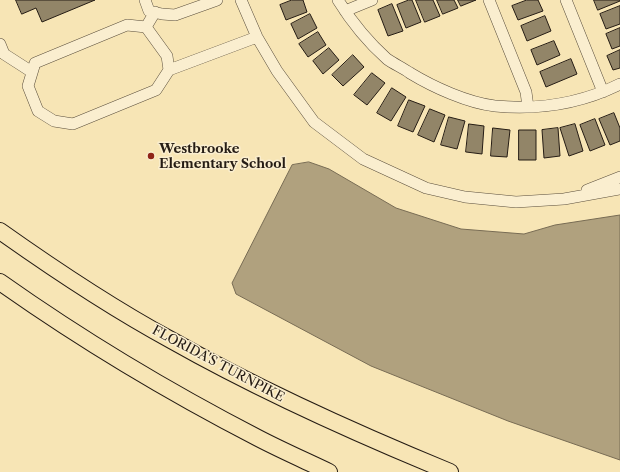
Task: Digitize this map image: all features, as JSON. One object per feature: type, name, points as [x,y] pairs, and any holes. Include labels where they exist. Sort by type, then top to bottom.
[{"type":"highway","name":"FLORIDA'S TURNPIKE","points":[[0,231],[65,276],[170,340],[279,397],[370,439],[450,472]]},
{"type":"highway","points":[[0,282],[92,344],[177,394],[258,438],[329,472]]},
{"type":"street","points":[[145,0],[149,11],[175,15],[217,0]]},
{"type":"street","points":[[241,0],[256,37],[277,71],[314,122],[363,159],[426,188],[465,197],[516,202],[564,199],[620,189]]},
{"type":"street","points":[[338,0],[364,34],[388,59],[421,80],[457,96],[494,106],[528,106],[573,101],[603,92],[620,84]]},
{"type":"street","points":[[345,11],[372,0]]},
{"type":"street","points":[[489,0],[526,92],[528,106]]},
{"type":"street","points":[[566,0],[603,92]]},
{"type":"street","points":[[146,27],[155,12]]},
{"type":"street","points":[[169,70],[167,56],[146,27],[127,25],[34,63],[28,86],[38,111],[54,121],[73,124],[156,90],[169,70],[256,37]]},
{"type":"street","points":[[0,44],[4,54],[32,72]]},
{"type":"street","points":[[564,199],[620,177]]},
{"type":"shaded area","points":[[309,162],[329,169],[396,208],[461,229],[524,234],[555,225],[620,215],[620,460],[508,421],[371,366],[236,294],[232,283],[292,165]]},
{"type":"building","points":[[16,0],[95,0],[42,22],[36,8],[22,14]]},
{"type":"building","points":[[292,0],[303,0],[307,12],[286,20],[280,5]]},
{"type":"building","points":[[412,0],[421,22],[406,28],[397,5]]},
{"type":"building","points":[[416,0],[433,0],[440,16],[425,22]]},
{"type":"building","points":[[437,0],[454,0],[458,8],[443,14]]},
{"type":"building","points":[[458,0],[476,0],[461,6]]},
{"type":"building","points":[[527,0],[538,0],[543,11],[518,20],[512,6]]},
{"type":"building","points":[[594,0],[620,0],[620,1],[598,10]]},
{"type":"building","points":[[392,4],[403,31],[388,36],[378,10]]},
{"type":"building","points":[[620,6],[620,24],[606,29],[600,14]]},
{"type":"building","points":[[310,14],[317,28],[298,39],[291,24]]},
{"type":"building","points":[[545,16],[551,31],[527,41],[521,26]]},
{"type":"building","points":[[620,28],[620,46],[612,49],[606,34]]},
{"type":"building","points":[[318,32],[326,45],[308,57],[299,44]]},
{"type":"building","points":[[554,41],[560,55],[537,65],[531,50]]},
{"type":"building","points":[[329,48],[339,60],[323,74],[313,61]]},
{"type":"building","points":[[620,50],[620,68],[613,70],[607,56]]},
{"type":"building","points":[[353,55],[364,67],[343,86],[332,75]]},
{"type":"building","points":[[571,59],[577,74],[546,87],[540,72]]},
{"type":"building","points":[[372,73],[385,83],[367,105],[354,95]]},
{"type":"building","points":[[392,88],[406,97],[391,121],[377,113]]},
{"type":"building","points":[[409,100],[425,106],[413,132],[398,126]]},
{"type":"building","points":[[430,109],[445,115],[434,142],[418,135]]},
{"type":"building","points":[[614,113],[620,128],[620,141],[610,145],[599,119]]},
{"type":"building","points":[[449,117],[465,121],[457,149],[441,145]]},
{"type":"building","points":[[595,119],[605,145],[590,151],[580,125]]},
{"type":"building","points":[[469,124],[484,126],[482,154],[466,152]]},
{"type":"building","points":[[575,124],[583,151],[569,156],[560,128]]},
{"type":"building","points":[[493,128],[510,130],[507,157],[491,156]]},
{"type":"building","points":[[558,128],[560,156],[544,158],[542,130]]},
{"type":"building","points":[[519,130],[536,130],[536,160],[519,160]]},
{"type":"place","name":"Westbrooke Elementary School","points":[[151,156]]}]
